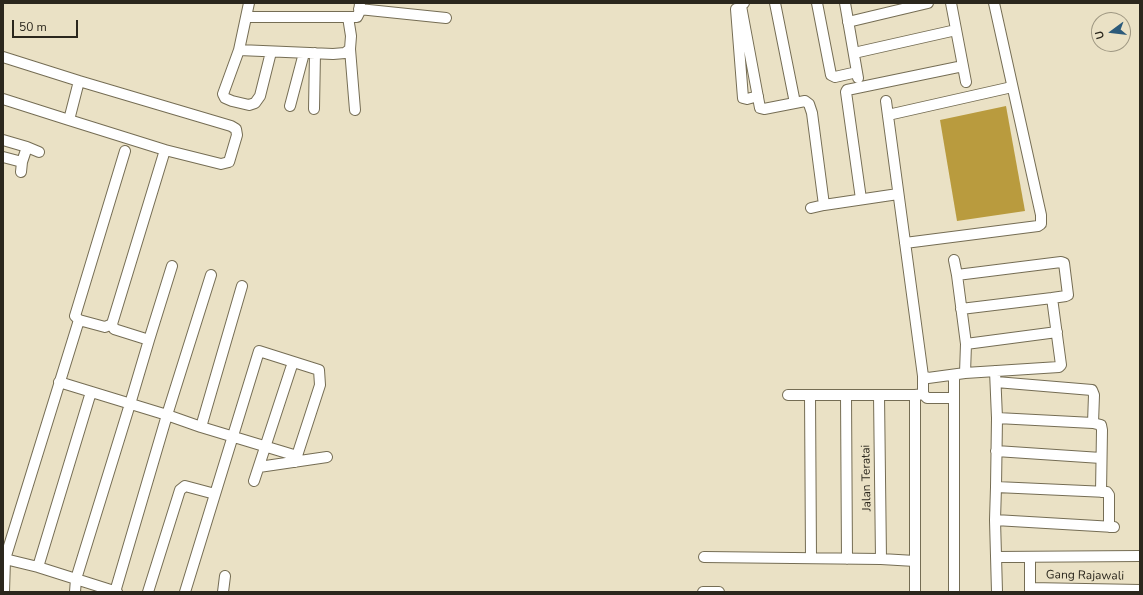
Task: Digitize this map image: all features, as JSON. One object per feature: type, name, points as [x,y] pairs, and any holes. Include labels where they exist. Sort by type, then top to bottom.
[{"type":"street","points":[[249,3],[239,50],[223,94],[225,98],[249,105],[255,102],[260,96],[271,52]]},
{"type":"street","points":[[775,3],[795,103]]},
{"type":"street","points":[[817,3],[831,76],[835,77],[857,72]]},
{"type":"street","points":[[845,3],[860,86]]},
{"type":"street","points":[[848,22],[928,3]]},
{"type":"street","points":[[951,3],[966,82]]},
{"type":"street","points":[[905,243],[1038,226],[1041,224],[1041,215],[994,3]]},
{"type":"street","points":[[758,96],[747,99],[742,98],[736,9],[742,5],[758,96],[760,108],[764,109],[805,101],[810,104],[824,205]]},
{"type":"street","points":[[246,17],[357,17],[360,6],[446,18]]},
{"type":"street","points":[[348,17],[351,36],[350,49],[355,110]]},
{"type":"street","points":[[854,53],[956,30]]},
{"type":"street","points":[[239,50],[333,54],[345,53],[350,49]]},
{"type":"street","points":[[290,106],[304,53]]},
{"type":"street","points":[[314,109],[315,54]]},
{"type":"street","points":[[3,57],[231,126],[236,129],[237,135],[229,162],[221,164],[165,150],[3,99]]},
{"type":"street","points":[[861,199],[846,92],[849,88],[963,66]]},
{"type":"street","points":[[69,120],[79,81]]},
{"type":"street","points":[[888,115],[1012,87]]},
{"type":"street","points":[[886,101],[923,376],[919,394],[915,592]]},
{"type":"street","points":[[3,140],[39,152]]},
{"type":"street","points":[[3,157],[21,167],[27,147]]},
{"type":"street","points":[[149,340],[114,329],[112,324],[165,150]]},
{"type":"street","points":[[112,324],[105,327],[79,320],[75,316],[125,151]]},
{"type":"street","points":[[811,208],[898,194]]},
{"type":"street","points":[[954,260],[966,344],[966,373]]},
{"type":"street","points":[[957,275],[1063,262],[1069,293],[1066,296],[960,309]]},
{"type":"street","points":[[76,592],[76,579],[172,266]]},
{"type":"street","points":[[5,559],[38,567],[116,592],[167,415],[211,275]]},
{"type":"street","points":[[201,427],[242,286]]},
{"type":"street","points":[[923,376],[928,378],[966,373],[1060,366],[1062,364],[1052,298]]},
{"type":"street","points":[[4,592],[5,559],[79,320]]},
{"type":"street","points":[[966,344],[1057,332]]},
{"type":"street","points":[[185,592],[259,351],[319,370],[320,385],[296,459]]},
{"type":"street","points":[[254,481],[293,362]]},
{"type":"street","points":[[995,371],[997,418],[995,520],[996,592]]},
{"type":"street","points":[[954,375],[954,592]]},
{"type":"street","points":[[59,382],[266,446],[296,459]]},
{"type":"street","points":[[996,382],[1092,390],[1094,395],[1093,423]]},
{"type":"street","points":[[38,567],[91,392]]},
{"type":"street","points":[[788,396],[919,394],[927,398],[954,398]]},
{"type":"street","points":[[810,395],[811,558]]},
{"type":"street","points":[[846,395],[847,559]]},
{"type":"street","name":"Jalan Teratai","points":[[879,395],[881,559]]},
{"type":"street","points":[[997,418],[1099,424],[1102,427],[1101,492]]},
{"type":"street","points":[[996,451],[1101,458]]},
{"type":"street","points":[[259,467],[296,459],[326,457]]},
{"type":"street","points":[[148,592],[180,490],[185,486],[215,494]]},
{"type":"street","points":[[995,520],[1111,527],[1109,494],[1107,492],[996,487]]},
{"type":"street","points":[[1030,556],[1030,590]]},
{"type":"street","points":[[996,557],[1140,556]]},
{"type":"street","points":[[704,557],[881,559],[915,561]]},
{"type":"street","points":[[223,592],[225,576]]},
{"type":"street","name":"Gang Rajawali","points":[[1030,590],[1140,590]]},
{"type":"street","points":[[703,592],[719,592]]},
{"type":"shaded area","points":[[1006,106],[1025,211],[957,221],[940,120]]}]
